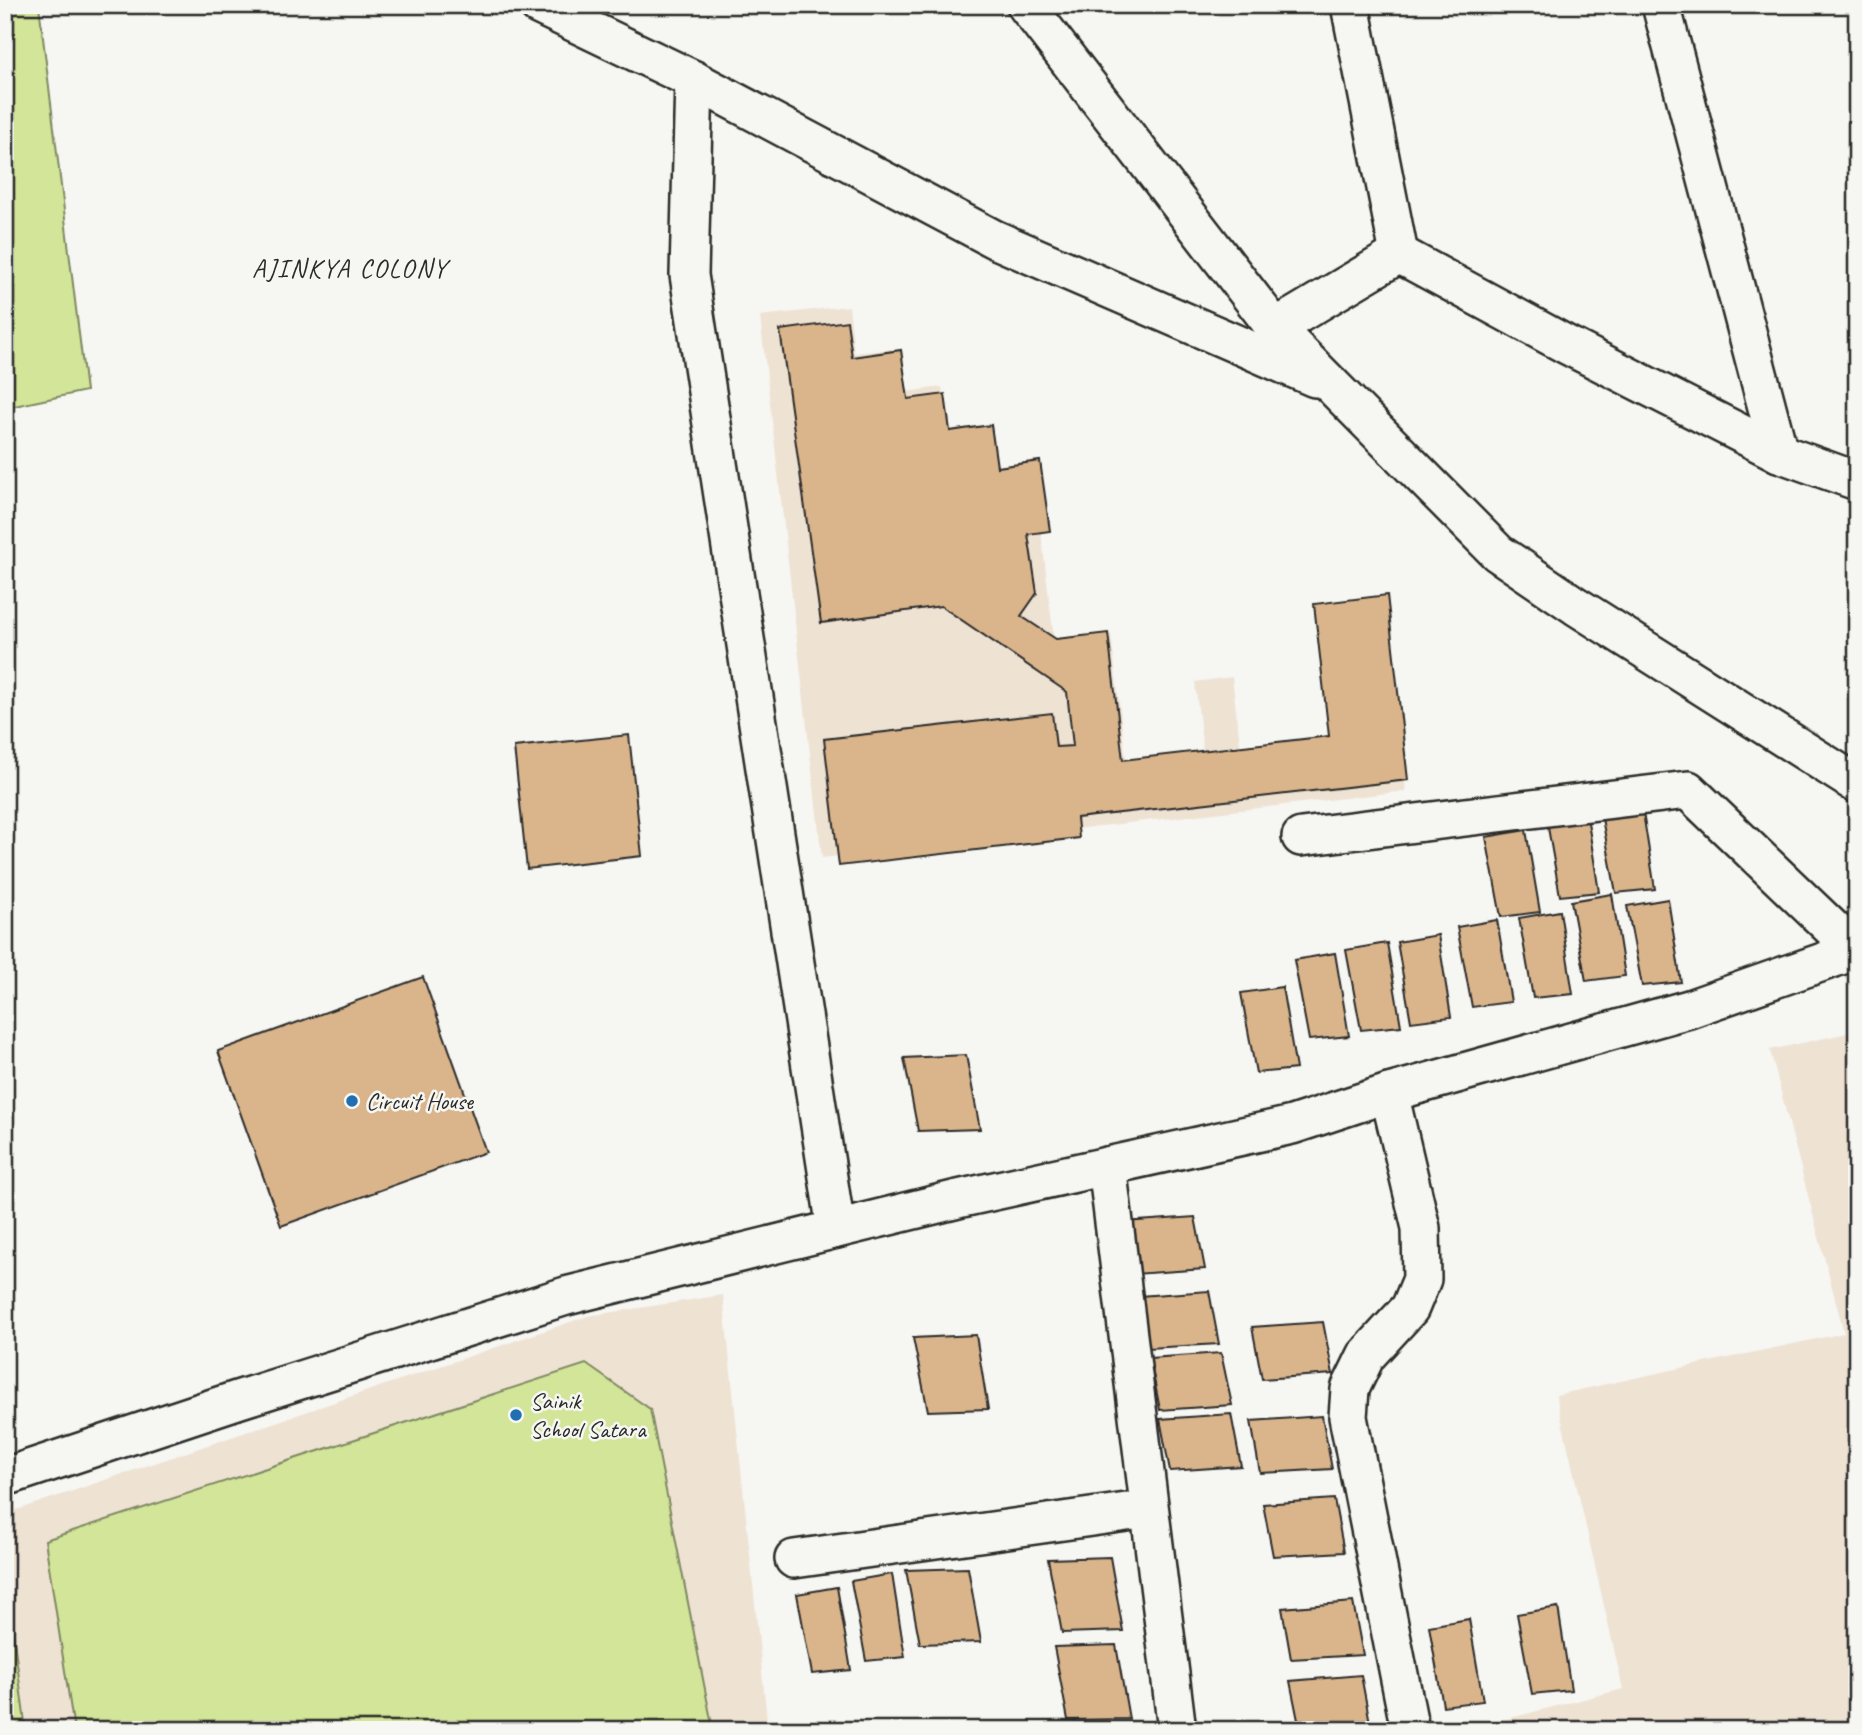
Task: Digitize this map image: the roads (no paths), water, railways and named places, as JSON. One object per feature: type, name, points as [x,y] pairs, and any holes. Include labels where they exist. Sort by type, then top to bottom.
[{"type":"street","points":[[538,5],[694,80],[995,239],[1332,385]]},
{"type":"street","points":[[1026,5],[1275,328],[1497,553],[1857,784]]},
{"type":"street","points":[[1350,5],[1399,254]]},
{"type":"street","points":[[1661,5],[1779,453]]},
{"type":"street","points":[[694,80],[689,275],[836,1230]]},
{"type":"street","points":[[1275,328],[1399,254]]},
{"type":"street","points":[[1399,254],[1567,345],[1779,453],[1857,481]]},
{"type":"street","points":[[5,1477],[566,1296],[958,1199],[1292,1125],[1389,1093],[1689,1009],[1856,951],[1688,790],[1301,837]]},
{"type":"street","points":[[1389,1093],[1421,1228],[1422,1279],[1410,1308],[1366,1356],[1350,1389],[1348,1417],[1410,1730]]},
{"type":"street","points":[[1107,1166],[1177,1730]]},
{"type":"street","points":[[794,1559],[1148,1509]]},
{"type":"place","name":"Circuit House","points":[[352,1101]]},
{"type":"place","name":"Sainik School Satara","points":[[516,1415]]},
{"type":"district","name":"AJINKYA COLONY","points":[[350,268]]}]
